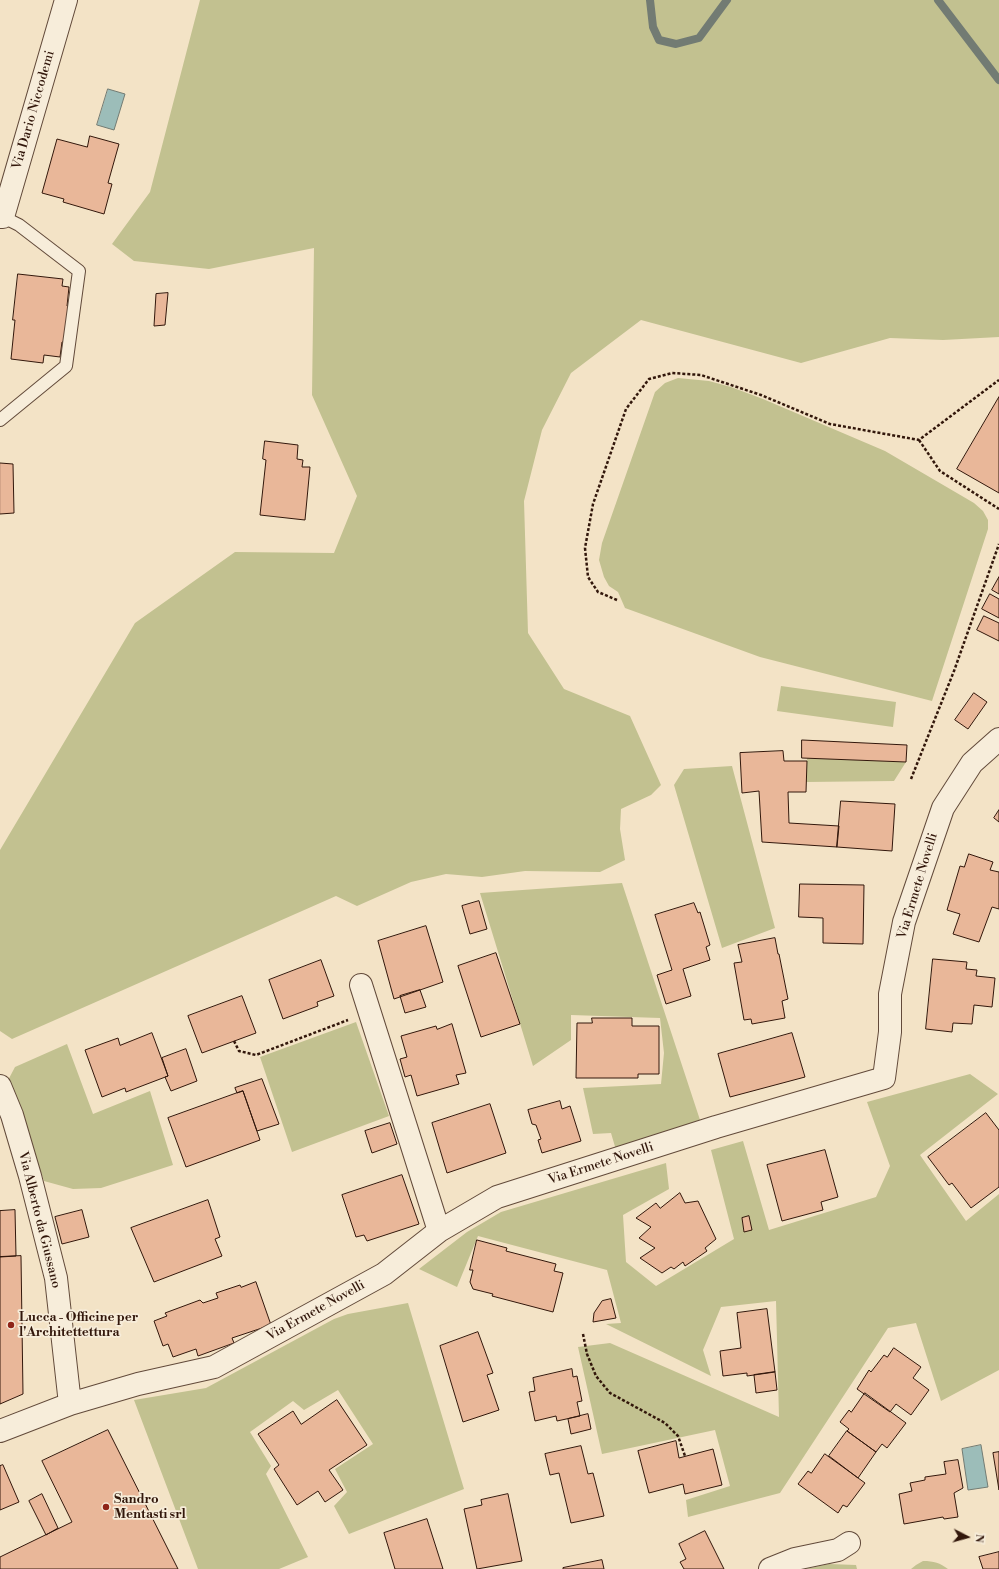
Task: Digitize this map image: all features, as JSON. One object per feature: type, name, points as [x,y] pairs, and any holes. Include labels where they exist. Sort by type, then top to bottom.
[{"type":"street","name":"Via Dario Niccodemi","points":[[2,217],[66,0]]},
{"type":"street","name":"Via Ermete Novelli","points":[[0,1431],[70,1404],[138,1384],[214,1368],[384,1274],[439,1231],[497,1197],[716,1127],[884,1078],[890,1032],[890,994],[904,922],[943,808],[972,763],[999,739]]},
{"type":"street","points":[[361,985],[439,1231]]},
{"type":"street","name":"Via Alberto da Giussano","points":[[0,1086],[12,1115],[28,1168],[56,1278],[70,1404]]},
{"type":"street","points":[[770,1569],[795,1559],[838,1550],[850,1543]]},
{"type":"lane","points":[[0,420],[66,366],[79,271],[20,225],[2,217]]},
{"type":"path","points":[[617,600],[598,592],[588,577],[585,548],[593,504],[626,409],[649,379],[672,373],[701,375],[761,395],[830,424],[919,440],[940,471],[999,509]]},
{"type":"path","points":[[919,440],[999,380]]},
{"type":"path","points":[[911,779],[954,671],[999,544]]},
{"type":"path","points":[[234,1041],[239,1052],[256,1055],[369,1012]]},
{"type":"path","points":[[583,1334],[587,1354],[596,1376],[610,1393],[665,1423],[678,1436],[685,1456]]},
{"type":"shaded area","points":[[200,0],[999,0],[999,337],[943,340],[890,338],[801,363],[641,320],[571,373],[542,430],[524,501],[528,633],[564,689],[630,716],[661,785],[651,795],[621,809],[620,829],[625,860],[600,872],[525,871],[482,877],[446,874],[411,882],[357,906],[336,896],[12,1039],[0,1031],[0,850],[135,623],[235,552],[334,553],[357,496],[312,395],[314,248],[209,269],[134,261],[112,244],[150,192]]},
{"type":"shaded area","points":[[678,378],[709,381],[731,387],[885,451],[974,503],[983,511],[988,520],[988,529],[932,701],[760,657],[625,608],[618,592],[609,586],[604,577],[599,560],[602,543],[655,392],[665,383]]},
{"type":"shaded area","points":[[781,686],[896,702],[893,727],[777,711]]},
{"type":"shaded area","points":[[807,758],[906,762],[894,781],[806,782]]},
{"type":"shaded area","points":[[732,766],[775,928],[722,948],[674,785],[684,769]]},
{"type":"shaded area","points":[[622,883],[700,1120],[616,1150],[611,1133],[593,1134],[583,1088],[661,1084],[664,1053],[660,1018],[571,1015],[571,1040],[533,1066],[480,893]]},
{"type":"shaded area","points":[[356,1022],[389,1116],[292,1152],[260,1057]]},
{"type":"shaded area","points":[[67,1044],[93,1114],[150,1091],[173,1165],[101,1188],[73,1189],[44,1181],[23,1123],[5,1086],[15,1067]]},
{"type":"shaded area","points":[[970,1074],[998,1094],[920,1155],[966,1221],[999,1194],[999,1370],[941,1401],[916,1323],[888,1328],[780,1493],[688,1517],[686,1500],[730,1486],[715,1430],[602,1454],[578,1347],[610,1343],[779,1417],[776,1301],[721,1307],[703,1350],[711,1376],[606,1324],[621,1323],[607,1270],[478,1236],[457,1287],[419,1269],[467,1232],[501,1212],[666,1163],[669,1189],[623,1215],[626,1262],[656,1286],[734,1239],[711,1150],[743,1141],[769,1230],[876,1197],[890,1166],[867,1102]]},
{"type":"shaded area","points":[[408,1303],[464,1489],[349,1534],[334,1506],[347,1492],[335,1469],[373,1444],[338,1390],[304,1410],[293,1401],[250,1432],[271,1466],[266,1474],[308,1557],[279,1569],[198,1569],[134,1400],[206,1388],[334,1319],[348,1314]]},
{"type":"shaded area","points":[[923,1561],[937,1563],[948,1569],[911,1569]]},
{"type":"shaded area","points":[[829,1564],[856,1565],[857,1569],[806,1569]]},
{"type":"water","points":[[108,89],[125,94],[114,130],[97,125]]},
{"type":"water","points":[[981,1445],[988,1487],[968,1490],[962,1449]]},
{"type":"building","points":[[90,136],[119,144],[108,183],[112,184],[104,214],[63,202],[64,199],[42,193],[57,139],[87,147]]},
{"type":"building","points":[[18,274],[63,279],[62,286],[69,287],[67,306],[72,307],[67,342],[62,342],[60,357],[44,355],[43,363],[11,359],[15,320],[13,320]]},
{"type":"building","points":[[168,293],[165,325],[154,326],[156,294]]},
{"type":"building","points":[[999,397],[999,493],[957,469]]},
{"type":"building","points":[[265,441],[298,445],[297,459],[303,460],[302,467],[310,467],[305,520],[260,515],[266,460],[263,459]]},
{"type":"building","points":[[0,463],[13,464],[14,513],[0,514]]},
{"type":"building","points":[[999,577],[999,594],[992,590]]},
{"type":"building","points":[[990,594],[999,599],[999,618],[982,609]]},
{"type":"building","points":[[984,616],[999,623],[999,641],[977,630]]},
{"type":"building","points":[[974,693],[987,702],[968,729],[955,720]]},
{"type":"building","points":[[802,740],[907,745],[906,762],[802,758]]},
{"type":"building","points":[[783,751],[784,761],[807,761],[806,792],[788,792],[789,823],[839,826],[837,847],[762,842],[759,791],[742,793],[740,753]]},
{"type":"building","points":[[841,801],[895,804],[892,851],[837,847]]},
{"type":"building","points":[[999,810],[999,822],[994,818]]},
{"type":"building","points":[[969,854],[993,862],[990,870],[999,872],[999,909],[992,907],[979,942],[953,934],[960,914],[947,910],[960,866],[964,867]]},
{"type":"building","points":[[800,884],[864,885],[863,944],[823,943],[823,918],[799,917]]},
{"type":"building","points":[[479,901],[487,929],[470,934],[462,906]]},
{"type":"building","points":[[694,903],[698,913],[700,912],[710,945],[706,947],[710,960],[683,969],[691,996],[666,1004],[657,975],[672,970],[655,915]]},
{"type":"building","points":[[426,926],[443,982],[394,999],[378,941]]},
{"type":"building","points":[[775,938],[788,999],[782,1001],[785,1018],[752,1024],[751,1019],[744,1020],[734,963],[742,962],[738,945]]},
{"type":"building","points":[[496,953],[520,1024],[481,1037],[458,966]]},
{"type":"building","points":[[933,959],[967,962],[966,969],[977,970],[976,976],[995,978],[992,1007],[974,1005],[972,1024],[953,1023],[952,1032],[926,1029]]},
{"type":"building","points":[[321,960],[334,996],[317,1002],[318,1006],[283,1019],[269,980]]},
{"type":"building","points":[[420,990],[426,1007],[405,1013],[400,996]]},
{"type":"building","points":[[242,996],[256,1033],[202,1053],[188,1016]]},
{"type":"building","points":[[592,1018],[632,1018],[632,1026],[659,1026],[659,1074],[638,1074],[638,1078],[576,1078],[577,1023],[592,1023]]},
{"type":"building","points":[[452,1024],[466,1073],[456,1075],[459,1084],[417,1096],[411,1075],[405,1077],[400,1059],[407,1057],[401,1036],[436,1026],[437,1029]]},
{"type":"building","points":[[152,1033],[168,1076],[126,1092],[125,1088],[102,1097],[85,1050],[118,1038],[120,1045]]},
{"type":"building","points":[[792,1033],[805,1077],[730,1097],[718,1054]]},
{"type":"building","points":[[186,1049],[197,1081],[171,1091],[165,1077],[168,1076],[162,1058]]},
{"type":"building","points":[[262,1079],[279,1124],[257,1131],[243,1091],[237,1093],[235,1088]]},
{"type":"building","points":[[243,1091],[260,1140],[186,1167],[168,1118]]},
{"type":"building","points":[[560,1101],[562,1109],[570,1106],[581,1141],[542,1153],[538,1140],[541,1139],[536,1125],[532,1124],[528,1110]]},
{"type":"building","points":[[490,1104],[506,1153],[447,1173],[432,1123]]},
{"type":"building","points":[[986,1113],[999,1130],[999,1187],[971,1208],[952,1183],[949,1185],[928,1157]]},
{"type":"building","points":[[390,1123],[397,1144],[372,1153],[365,1131]]},
{"type":"building","points":[[825,1150],[838,1197],[821,1202],[823,1210],[782,1221],[767,1165]]},
{"type":"building","points":[[402,1175],[419,1224],[367,1241],[364,1235],[356,1237],[342,1195]]},
{"type":"building","points":[[680,1193],[685,1203],[698,1201],[716,1239],[705,1248],[707,1251],[685,1266],[683,1262],[674,1269],[671,1267],[662,1273],[640,1258],[655,1248],[639,1238],[651,1227],[636,1218],[656,1203],[660,1208]]},
{"type":"building","points":[[208,1200],[220,1237],[215,1239],[222,1256],[154,1282],[131,1228]]},
{"type":"building","points":[[15,1210],[16,1256],[0,1257],[0,1211]]},
{"type":"building","points":[[82,1210],[89,1237],[62,1244],[55,1217]]},
{"type":"building","points":[[749,1216],[752,1230],[744,1232],[742,1218]]},
{"type":"building","points":[[477,1240],[507,1248],[506,1251],[556,1264],[554,1271],[563,1273],[553,1312],[492,1296],[493,1294],[473,1289],[470,1282],[473,1270],[470,1270]]},
{"type":"building","name":"Lucca - Officine per l'Architettettura","points":[[21,1256],[23,1394],[0,1404],[0,1257]]},
{"type":"building","points":[[256,1282],[271,1325],[232,1338],[234,1343],[198,1356],[196,1349],[173,1357],[168,1344],[163,1346],[154,1321],[167,1316],[165,1313],[200,1300],[203,1303],[218,1298],[216,1293],[240,1285],[241,1287]]},
{"type":"building","points":[[611,1299],[616,1318],[593,1322],[594,1313],[602,1301]]},
{"type":"building","points":[[767,1309],[775,1372],[747,1376],[747,1373],[723,1376],[720,1351],[741,1348],[737,1313]]},
{"type":"building","points":[[478,1332],[493,1373],[487,1375],[499,1410],[463,1422],[440,1346]]},
{"type":"building","points":[[894,1348],[921,1367],[913,1378],[929,1390],[911,1415],[896,1404],[890,1412],[857,1389],[869,1370],[871,1372],[884,1355],[887,1357]]},
{"type":"building","points":[[572,1369],[573,1377],[577,1376],[582,1401],[577,1402],[580,1416],[557,1421],[556,1416],[535,1421],[529,1392],[535,1391],[533,1378]]},
{"type":"building","points":[[775,1372],[777,1390],[756,1393],[754,1375]]},
{"type":"building","points":[[865,1393],[906,1423],[887,1448],[882,1444],[876,1452],[847,1431],[849,1429],[840,1422],[849,1410],[851,1412]]},
{"type":"building","points":[[337,1400],[367,1445],[329,1470],[343,1490],[325,1502],[318,1491],[297,1505],[274,1469],[279,1465],[258,1434],[293,1411],[301,1424]]},
{"type":"building","points":[[588,1414],[591,1429],[571,1434],[568,1419]]},
{"type":"building","name":"Sandro Mentasti srl","points":[[108,1430],[178,1569],[0,1569],[0,1557],[72,1522],[42,1461]]},
{"type":"building","points":[[847,1431],[876,1452],[858,1478],[829,1456]]},
{"type":"building","points":[[676,1441],[679,1458],[713,1449],[722,1485],[685,1494],[683,1484],[649,1493],[638,1451]]},
{"type":"building","points":[[581,1446],[588,1474],[593,1473],[604,1516],[571,1523],[559,1473],[550,1475],[545,1454]]},
{"type":"building","points":[[999,1452],[999,1490],[993,1453]]},
{"type":"building","points":[[825,1454],[865,1483],[847,1507],[843,1505],[838,1513],[798,1484],[808,1471],[811,1473]]},
{"type":"building","points":[[958,1460],[963,1488],[954,1493],[958,1517],[944,1519],[943,1517],[904,1524],[899,1494],[912,1491],[910,1483],[925,1480],[925,1477],[946,1474],[944,1462]]},
{"type":"building","points":[[3,1465],[19,1502],[0,1510],[0,1466]]},
{"type":"building","points":[[42,1494],[58,1528],[46,1535],[29,1501]]},
{"type":"building","points":[[508,1494],[522,1561],[477,1569],[464,1509],[482,1505],[481,1500]]},
{"type":"building","points":[[427,1519],[443,1569],[395,1569],[384,1533]]},
{"type":"building","points":[[705,1531],[724,1569],[684,1569],[680,1562],[686,1559],[679,1544]]},
{"type":"building","points":[[999,1552],[999,1569],[983,1569],[979,1557]]},
{"type":"building","points":[[602,1560],[604,1569],[563,1569],[563,1568]]},
{"type":"waterway","points":[[650,0],[653,27],[659,40],[676,44],[699,38],[727,0]]},
{"type":"waterway","points":[[938,0],[999,80]]},
{"type":"place","name":"Lucca - Officine per l'Architettettura","points":[[11,1325]]},
{"type":"place","name":"Sandro Mentasti srl","points":[[106,1507]]}]
